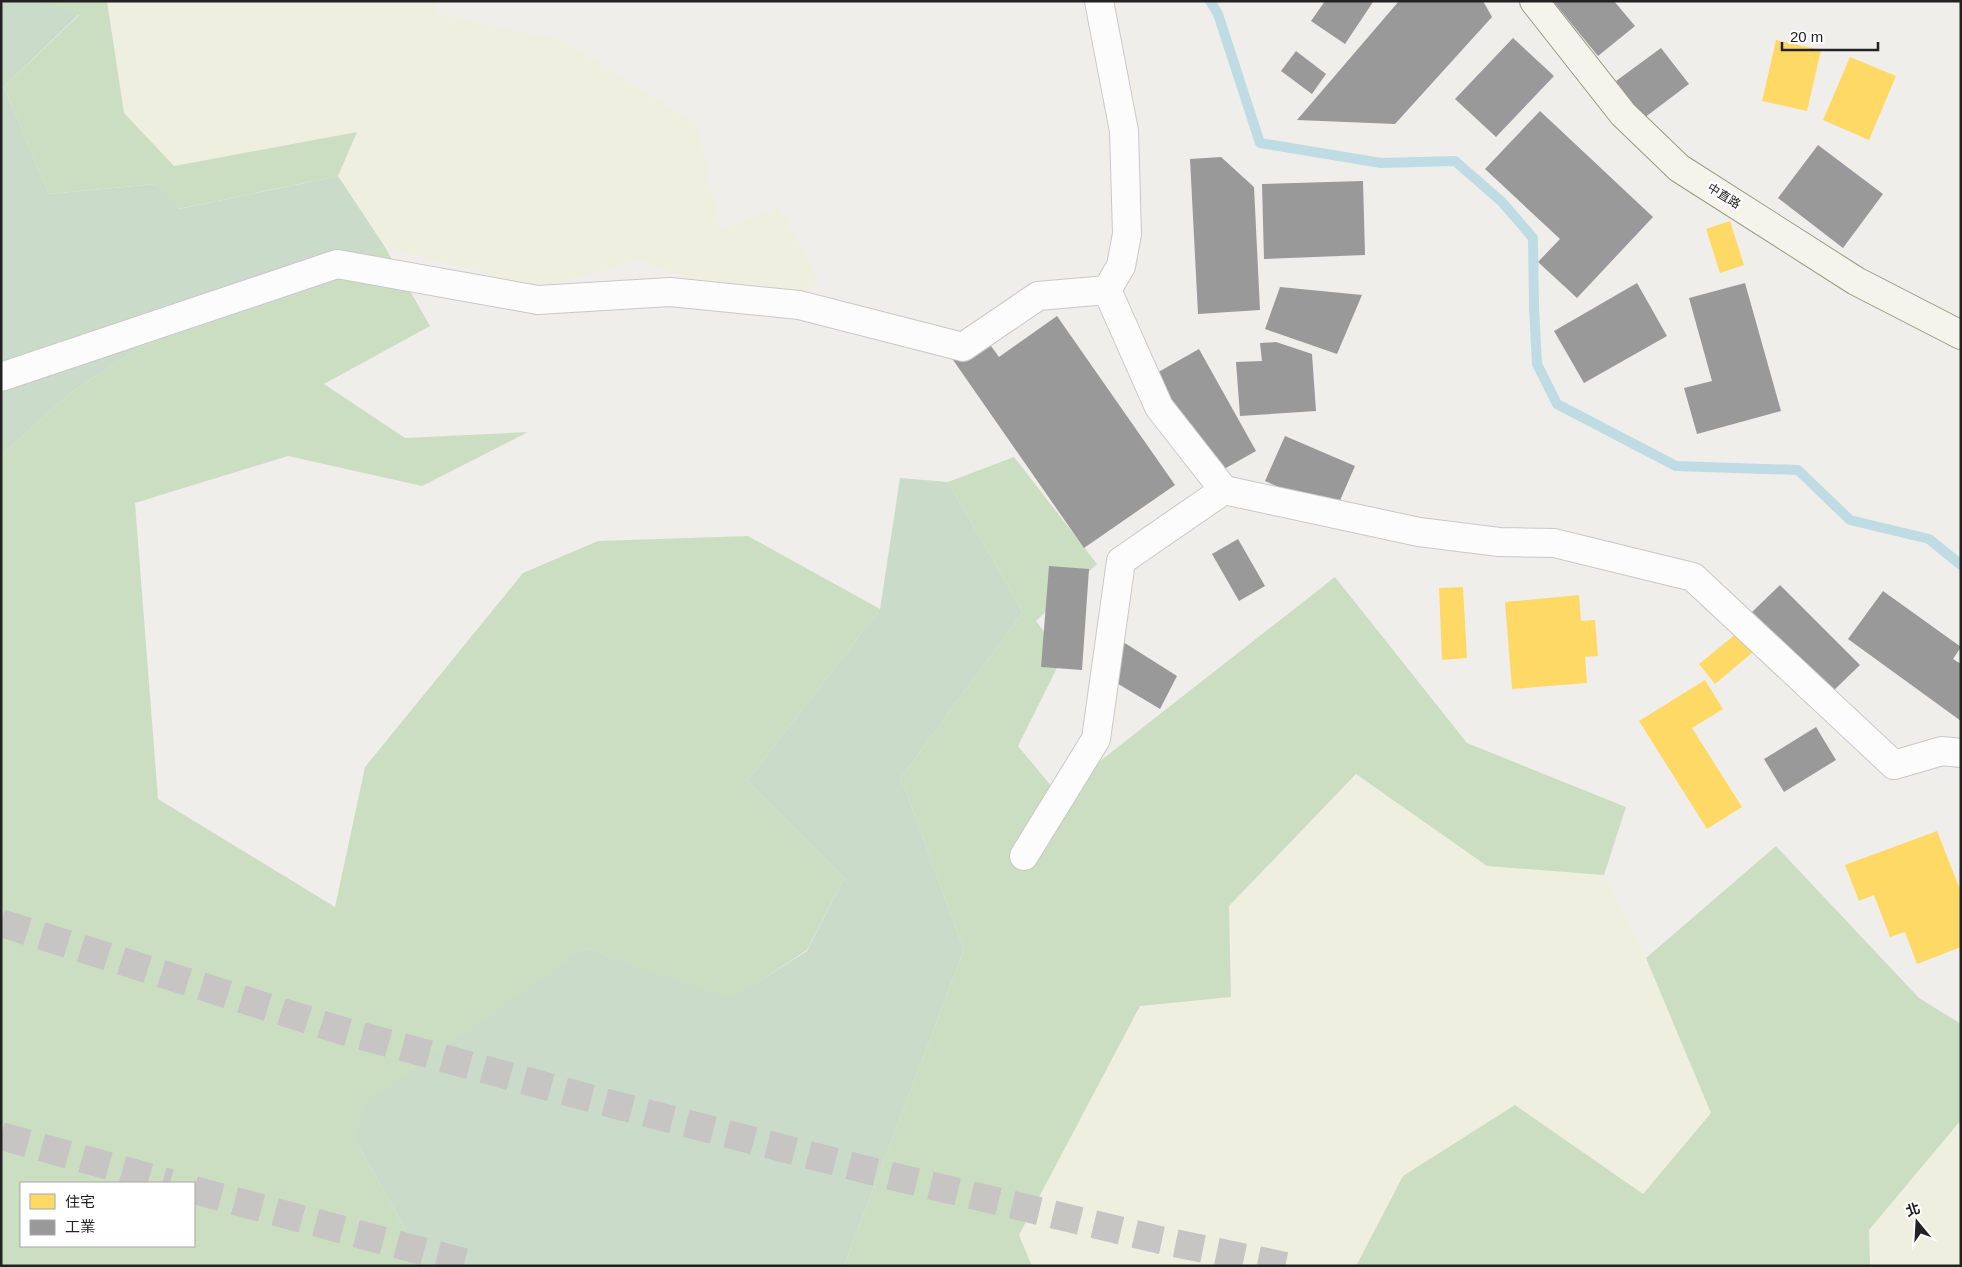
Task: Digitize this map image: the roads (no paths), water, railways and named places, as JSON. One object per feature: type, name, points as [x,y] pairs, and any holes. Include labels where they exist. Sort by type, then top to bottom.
[{"type":"street","points":[[1099,1],[1124,131],[1127,216],[1127,234],[1121,266],[1107,290]]},
{"type":"street","name":"中直路","points":[[1534,1],[1623,114],[1678,168],[1856,281],[1961,335]]},
{"type":"street","points":[[1,377],[336,264],[538,300],[670,292],[798,305],[964,347],[1038,296],[1107,290]]},
{"type":"street","points":[[1107,290],[1159,407],[1224,490],[1419,532],[1499,542],[1554,543],[1693,576],[1894,765],[1942,751],[1961,753]]},
{"type":"street","points":[[1024,856],[1096,740],[1121,561],[1224,490]]},
{"type":"waterway","points":[[1210,1],[1218,14],[1260,143],[1381,163],[1455,161],[1502,202],[1533,238],[1537,364],[1557,404],[1676,466],[1798,470],[1850,520],[1929,539],[1961,565]]},
{"type":"tunnel","points":[[1,923],[340,1030],[604,1102],[879,1173],[1160,1240],[1286,1266]]},
{"type":"tunnel","points":[[1,1136],[166,1182]]},
{"type":"tunnel","points":[[195,1190],[478,1266]]}]
